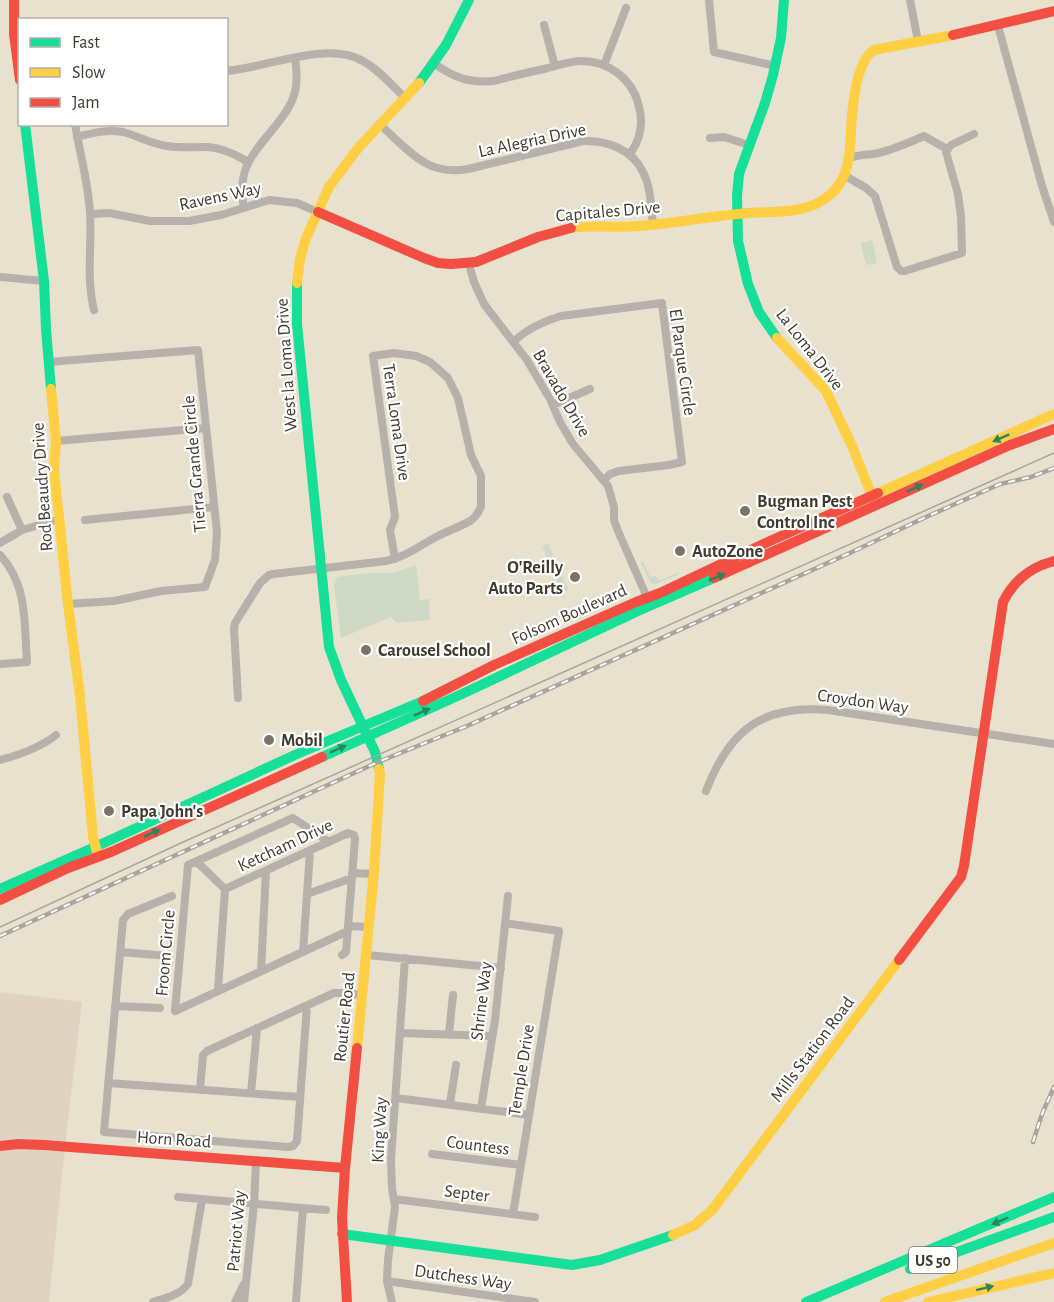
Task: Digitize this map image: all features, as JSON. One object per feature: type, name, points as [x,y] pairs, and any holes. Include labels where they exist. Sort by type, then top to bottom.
[{"type":"main road","points":[[14,0],[14,34],[18,65]]},
{"type":"main road","name":"West la Loma Drive","points":[[368,736],[340,680],[329,647],[296,308],[297,284],[306,238],[329,189],[379,124],[405,98],[434,63],[453,33],[469,0]]},
{"type":"main road","name":"La Loma Drive","points":[[784,0],[776,66],[765,104],[741,166],[738,181],[738,241],[742,263],[759,312],[780,342],[826,391],[874,500]]},
{"type":"main road","points":[[918,41],[998,26],[1054,11]]},
{"type":"main road","name":"Capitales Drive","points":[[318,212],[432,261],[452,265],[469,264],[488,259],[540,236],[559,231],[585,227],[635,226],[738,215],[793,212],[807,208],[832,193],[844,174],[850,158],[853,105],[866,56],[874,50],[918,41]]},
{"type":"main road","name":"Rod Beaudry Drive","points":[[25,126],[44,280],[56,441],[54,469],[96,851]]},
{"type":"main road","name":"Folsom Boulevard","points":[[874,500],[1054,414]]},
{"type":"main road","name":"Folsom Boulevard","points":[[0,889],[96,851],[111,852],[570,643],[649,602],[660,593],[726,561],[1054,429]]},
{"type":"main road","name":"Mills Station Road","points":[[342,1234],[582,1265],[651,1243],[692,1227],[701,1221],[713,1209],[961,877],[1003,602],[1013,585],[1025,573],[1038,565],[1054,561]]},
{"type":"main road","name":"Folsom Boulevard","points":[[0,900],[257,772],[426,699],[494,665],[649,602]]},
{"type":"main road","points":[[462,694],[470,685],[492,673],[494,665]]},
{"type":"main road","name":"Routier Road","points":[[347,1302],[342,1234],[345,1168],[367,955],[380,774],[375,752],[368,736]]},
{"type":"main road","points":[[223,800],[227,793],[249,783],[257,772]]},
{"type":"main road","name":"Horn Road","points":[[0,1146],[44,1145],[345,1168]]},
{"type":"main road","points":[[806,1302],[1054,1197]]},
{"type":"main road","name":"US 50","points":[[815,1302],[1053,1217]]},
{"type":"main road","name":"US 50","points":[[885,1302],[1054,1243]]},
{"type":"main road","points":[[928,1302],[1054,1273]]},
{"type":"street","points":[[709,0],[714,52],[776,66]]},
{"type":"street","points":[[910,0],[918,41]]},
{"type":"street","points":[[604,65],[627,8]]},
{"type":"street","points":[[544,25],[555,66]]},
{"type":"street","points":[[998,26],[1054,222]]},
{"type":"street","points":[[228,71],[336,52],[353,56],[369,65],[405,98]]},
{"type":"street","points":[[244,207],[241,186],[244,171],[248,162],[291,104],[297,84],[295,58]]},
{"type":"street","points":[[434,63],[450,75],[474,82],[494,81],[580,61],[604,65],[620,74],[638,100],[640,128],[636,144],[629,155]]},
{"type":"street","name":"La Alegria Drive","points":[[379,124],[418,159],[435,168],[456,171],[583,141],[603,142],[620,149],[638,163],[649,191],[653,224]]},
{"type":"street","points":[[75,126],[91,214],[91,294],[94,310]]},
{"type":"street","points":[[77,137],[94,132],[122,132],[165,146],[221,149],[248,162]]},
{"type":"street","points":[[844,174],[875,196],[897,267],[904,271],[962,253],[958,194],[946,154],[951,145],[974,134]]},
{"type":"street","points":[[850,158],[861,154],[886,151],[924,136],[947,149]]},
{"type":"street","points":[[710,138],[724,137],[749,145]]},
{"type":"street","name":"Ravens Way","points":[[91,214],[109,213],[150,221],[170,222],[208,218],[269,200],[297,203],[318,212]]},
{"type":"street","name":"Bravado Drive","points":[[469,264],[484,304],[527,360],[573,444],[604,480],[611,496],[618,531],[649,602]]},
{"type":"street","points":[[0,277],[44,280]]},
{"type":"street","name":"El Parque Circle","points":[[513,341],[561,315],[662,303],[682,462],[619,471],[610,474],[604,480]]},
{"type":"street","name":"Tierra Grande Circle","points":[[49,362],[198,350],[217,532],[212,568],[205,587],[161,591],[114,601],[69,604]]},
{"type":"street","name":"Terra Loma Drive","points":[[238,698],[234,629],[263,579],[273,574],[395,559],[470,521],[481,506],[481,476],[471,455],[458,398],[452,384],[440,369],[430,362],[416,356],[394,352],[373,356],[395,517],[390,530],[395,559]]},
{"type":"street","points":[[553,405],[590,389]]},
{"type":"street","points":[[56,441],[206,428]]},
{"type":"street","points":[[7,497],[22,530]]},
{"type":"street","points":[[85,520],[214,507]]},
{"type":"street","points":[[0,543],[22,530],[60,519]]},
{"type":"street","points":[[0,555],[14,574],[22,595],[27,662],[0,664]]},
{"type":"street","name":"Croydon Way","points":[[706,791],[717,764],[740,734],[758,721],[784,711],[813,708],[1054,744]]},
{"type":"street","points":[[0,760],[47,741],[56,735]]},
{"type":"street","points":[[197,862],[293,818],[329,842]]},
{"type":"street","name":"Ketcham Drive","points":[[197,862],[225,889],[348,833],[354,835],[355,839],[352,875]]},
{"type":"street","points":[[303,952],[310,851]]},
{"type":"street","name":"Froom Circle","points":[[197,862],[188,865],[175,1011],[303,952],[348,928]]},
{"type":"street","points":[[261,971],[266,871]]},
{"type":"street","points":[[307,894],[352,875],[374,874]]},
{"type":"street","points":[[342,954],[346,952],[352,875]]},
{"type":"street","points":[[218,990],[225,889]]},
{"type":"street","points":[[172,896],[128,914],[123,920],[104,1132],[288,1148],[293,1146],[297,1141],[307,1006]]},
{"type":"street","name":"Shrine Way","points":[[482,1108],[501,968],[508,896]]},
{"type":"street","name":"Temple Drive","points":[[505,923],[559,931],[513,1215]]},
{"type":"street","points":[[348,928],[369,927]]},
{"type":"street","points":[[120,952],[169,956]]},
{"type":"street","points":[[367,955],[501,968]]},
{"type":"street","name":"King Way","points":[[392,1302],[387,1281],[395,1208],[392,1159],[405,958]]},
{"type":"street","points":[[200,1090],[204,1053],[334,993],[363,995]]},
{"type":"street","points":[[449,1034],[453,995]]},
{"type":"street","points":[[115,1006],[160,1008]]},
{"type":"street","points":[[251,1093],[257,1028]]},
{"type":"street","points":[[400,1034],[492,1035]]},
{"type":"street","points":[[450,1104],[456,1065]]},
{"type":"street","points":[[108,1083],[300,1097]]},
{"type":"street","points":[[396,1098],[529,1115]]},
{"type":"street","name":"Countess","points":[[432,1154],[521,1165]]},
{"type":"street","name":"Patriot Way","points":[[244,1302],[256,1162]]},
{"type":"street","points":[[178,1197],[326,1209]]},
{"type":"street","points":[[153,1302],[177,1294],[188,1284],[202,1199]]},
{"type":"street","name":"Septer","points":[[394,1199],[535,1217]]},
{"type":"street","points":[[296,1302],[303,1208]]},
{"type":"street","points":[[235,1302],[247,1277]]},
{"type":"street","name":"Dutchess Way","points":[[387,1281],[535,1302]]},
{"type":"shaded area","points":[[0,992],[82,1002],[49,1302],[0,1302]]},
{"type":"green space","points":[[872,240],[877,263],[866,265],[861,243]]},
{"type":"green space","points":[[548,543],[568,589],[563,592],[571,610],[577,614],[587,612],[588,615],[575,621],[542,546]]},
{"type":"green space","points":[[640,561],[643,561],[650,577],[656,576],[659,581],[679,574],[654,585],[650,582]]},
{"type":"green space","points":[[416,565],[420,600],[429,599],[430,620],[397,623],[391,617],[341,638],[334,586],[337,577],[393,573]]},
{"type":"tram line","points":[[0,927],[181,843],[1054,453]]},
{"type":"railway","points":[[0,936],[378,762],[467,726],[1000,484],[1031,477],[1054,468]]},
{"type":"railway","points":[[1033,1142],[1054,1087]]},
{"type":"traffic: fast","points":[[419,83],[446,45],[469,0]]},
{"type":"traffic: fast","points":[[777,338],[759,312],[748,284],[738,241],[737,196],[739,174],[773,75],[781,38],[784,0]]},
{"type":"traffic: fast","points":[[25,126],[44,281],[51,389]]},
{"type":"traffic: fast","points":[[297,283],[297,324],[329,647],[341,680],[375,752],[379,769]]},
{"type":"traffic: fast","points":[[322,757],[714,578]]},
{"type":"traffic: fast","points":[[0,889],[297,754],[423,701]]},
{"type":"traffic: fast","points":[[806,1302],[1054,1197]]},
{"type":"traffic: fast","points":[[910,1269],[1054,1217]]},
{"type":"traffic: fast","points":[[342,1234],[572,1265],[600,1260],[673,1235]]},
{"type":"traffic: slow","points":[[571,228],[640,226],[735,214],[792,211],[822,201],[837,188],[845,173],[849,157],[856,87],[868,56],[874,50],[953,35]]},
{"type":"traffic: slow","points":[[297,283],[306,238],[329,187],[359,147],[419,83]]},
{"type":"traffic: slow","points":[[777,338],[826,391],[852,446],[874,501]]},
{"type":"traffic: slow","points":[[51,389],[56,441],[54,469],[80,696],[93,837],[97,852]]},
{"type":"traffic: slow","points":[[878,493],[1054,414]]},
{"type":"traffic: slow","points":[[357,1048],[374,872],[379,769]]},
{"type":"traffic: slow","points":[[673,1235],[695,1225],[713,1209],[899,960]]},
{"type":"traffic: slow","points":[[885,1302],[1054,1243]]},
{"type":"traffic: slow","points":[[928,1302],[1054,1273]]},
{"type":"traffic: jam","points":[[14,0],[14,34],[18,65]]},
{"type":"traffic: jam","points":[[953,35],[1054,11]]},
{"type":"traffic: jam","points":[[318,212],[424,258],[438,263],[451,264],[476,262],[538,237],[571,228]]},
{"type":"traffic: jam","points":[[714,578],[1010,445],[1054,429]]},
{"type":"traffic: jam","points":[[423,701],[494,665],[660,593],[878,493]]},
{"type":"traffic: jam","points":[[899,960],[961,877],[1003,602],[1012,587],[1030,571],[1054,561]]},
{"type":"traffic: jam","points":[[0,900],[322,757]]},
{"type":"traffic: jam","points":[[347,1302],[342,1218],[357,1048]]},
{"type":"traffic: jam","points":[[0,1146],[44,1145],[345,1168]]},
{"type":"place","name":"Bugman Pest Control Inc","points":[[745,511]]},
{"type":"place","name":"AutoZone","points":[[680,551]]},
{"type":"place","name":"O'Reilly Auto Parts","points":[[575,577]]},
{"type":"place","name":"Carousel School","points":[[366,650]]},
{"type":"place","name":"Mobil","points":[[269,740]]},
{"type":"place","name":"Papa John's","points":[[109,811]]}]
